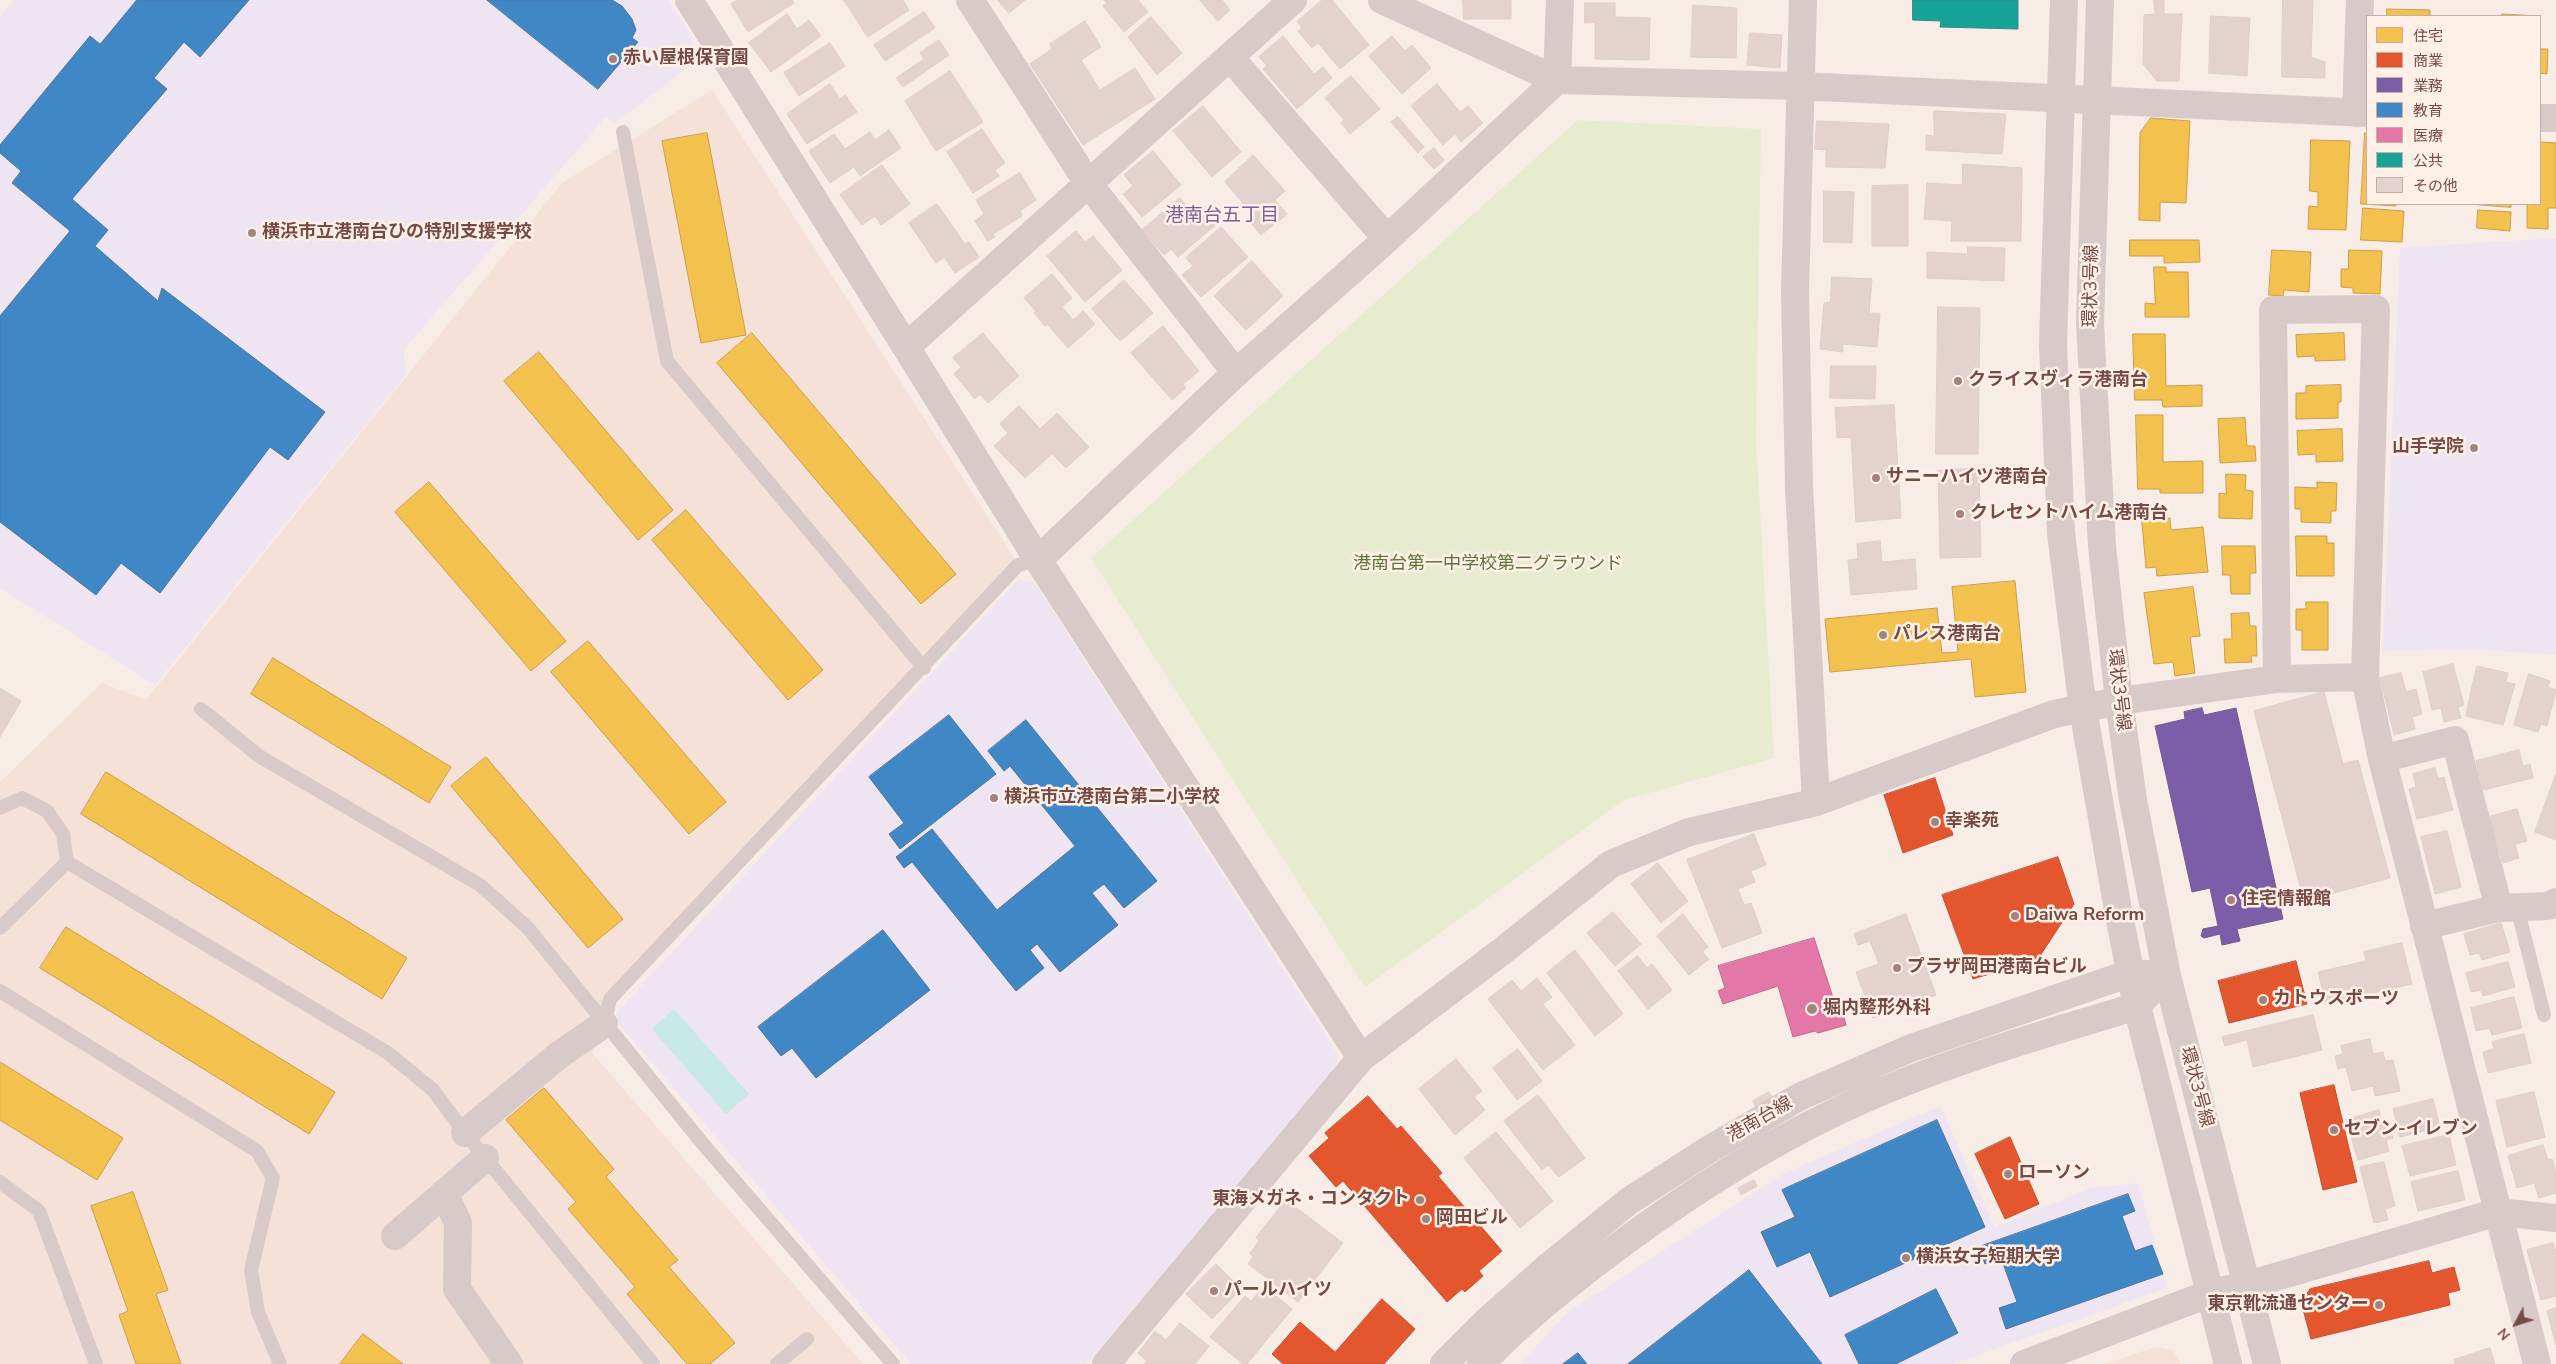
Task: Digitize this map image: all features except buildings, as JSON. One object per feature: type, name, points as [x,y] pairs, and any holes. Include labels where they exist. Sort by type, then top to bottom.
[{"type":"street","points":[[689,0],[1038,560],[1361,1058]]},
{"type":"street","points":[[970,0],[1088,183],[1236,373]]},
{"type":"street","points":[[906,347],[1292,0]]},
{"type":"street","points":[[1382,0],[1558,80],[1799,86],[2362,113],[2360,0]]},
{"type":"street","points":[[1038,560],[1236,373],[1387,238],[1558,80],[1560,0]]},
{"type":"street","points":[[1803,0],[1799,86],[1795,292],[1799,468],[1816,802]]},
{"type":"street","name":"環状3号線","points":[[2064,0],[2053,344],[2061,533],[2083,709],[2137,1006],[2228,1364]]},
{"type":"street","name":"環状3号線","points":[[2100,0],[2090,323],[2102,546],[2119,701],[2135,809],[2167,976],[2267,1364]]},
{"type":"street","points":[[1230,57],[1387,238]]},
{"type":"street","points":[[2541,118],[2556,118]]},
{"type":"street","points":[[2277,679],[2272,310],[2376,309],[2365,677],[2382,759],[2537,1364]]},
{"type":"street","points":[[1106,1364],[1361,1058],[1505,949],[1611,864],[1689,832],[1816,802],[2054,714],[2119,701],[2277,679],[2365,677]]},
{"type":"street","points":[[2382,759],[2455,740],[2508,907]]},
{"type":"street","points":[[2424,926],[2508,907],[2553,905]]},
{"type":"street","points":[[2131,973],[2167,976]]},
{"type":"street","name":"港南台線","points":[[1444,1364],[1487,1321],[1548,1266],[1629,1201],[1708,1150],[1801,1096],[1911,1048],[2131,973]]},
{"type":"street","points":[[2137,1006],[2167,976]]},
{"type":"street","name":"港南台線","points":[[1480,1364],[1553,1296],[1632,1235],[1707,1184],[1780,1141],[1877,1093],[1960,1061],[2137,1006]]},
{"type":"street","points":[[465,1133],[559,1055],[604,1024]]},
{"type":"street","points":[[395,1236],[485,1158]]},
{"type":"street","points":[[444,1194],[458,1223],[457,1289],[510,1364]]},
{"type":"street","points":[[2033,1362],[2211,1293],[2248,1285],[2498,1212],[2556,1218]]},
{"type":"lane","points":[[623,132],[667,360],[924,668]]},
{"type":"lane","points":[[604,1024],[610,999],[924,668],[1018,566],[1038,560]]},
{"type":"lane","points":[[201,708],[260,756],[480,885],[528,928],[703,1144],[893,1364]]},
{"type":"lane","points":[[0,808],[22,798],[47,811],[63,834],[66,862]]},
{"type":"lane","points":[[0,928],[66,862]]},
{"type":"lane","points":[[66,862],[388,1053],[433,1090],[485,1158],[653,1364]]},
{"type":"lane","points":[[2508,907],[2544,1015]]},
{"type":"lane","points":[[0,991],[257,1152],[273,1178],[251,1270],[258,1312],[280,1364]]},
{"type":"lane","points":[[0,1182],[39,1211],[96,1364]]},
{"type":"lane","points":[[777,1364],[807,1339]]},
{"type":"shaded area","name":"横浜市立港南台ひの特別支援学校","points":[[14,0],[668,0],[689,32],[694,50],[687,68],[614,124],[606,117],[404,349],[405,376],[155,685],[0,588],[0,17]]},
{"type":"shaded area","points":[[712,90],[1015,559],[603,996],[593,1054],[863,1364],[0,1364],[0,782],[102,683],[146,700],[562,183]]},
{"type":"shaded area","name":"山手学院","points":[[2556,238],[2556,655],[2476,649],[2383,651],[2400,248]]},
{"type":"shaded area","name":"横浜市立港南台第二小学校","points":[[1018,580],[1035,583],[1337,1053],[1336,1071],[1086,1364],[911,1364],[618,1023],[616,1013]]},
{"type":"shaded area","name":"横浜女子短期大学","points":[[1940,1106],[1995,1227],[2091,1188],[2138,1183],[2167,1288],[1953,1364],[1520,1364],[1569,1311],[1785,1173]]},
{"type":"shaded area","points":[[2155,1347],[2173,1350],[2181,1364],[2105,1364]]},
{"type":"green space","name":"港南台第一中学校第二グラウンド","points":[[1578,120],[1761,129],[1756,439],[1774,758],[1624,800],[1365,987],[1091,558]]},
{"type":"water","points":[[674,1009],[749,1094],[726,1114],[652,1029]]},
{"type":"place","name":"赤い屋根保育園","points":[[613,59]]},
{"type":"place","name":"横浜市立港南台ひの特別支援学校","points":[[252,233]]},
{"type":"place","name":"クライスヴィラ港南台","points":[[1958,381]]},
{"type":"place","name":"山手学院","points":[[2474,448]]},
{"type":"place","name":"サニーハイツ港南台","points":[[1876,478]]},
{"type":"place","name":"クレセントハイム港南台","points":[[1960,514]]},
{"type":"place","name":"パレス港南台","points":[[1883,635]]},
{"type":"place","name":"横浜市立港南台第二小学校","points":[[994,798]]},
{"type":"place","name":"幸楽苑","points":[[1935,822]]},
{"type":"place","name":"住宅情報館","points":[[2231,900]]},
{"type":"place","name":"Daiwa Reform","points":[[2015,916]]},
{"type":"place","name":"プラザ岡田港南台ビル","points":[[1897,968]]},
{"type":"place","name":"カトウスポーツ","points":[[2263,1000]]},
{"type":"place","name":"堀内整形外科","points":[[1812,1009]]},
{"type":"place","name":"セブン-イレブン","points":[[2334,1130]]},
{"type":"place","name":"ローソン","points":[[2008,1174]]},
{"type":"place","name":"東海メガネ・コンタクト","points":[[1420,1200]]},
{"type":"place","name":"岡田ビル","points":[[1426,1219]]},
{"type":"place","name":"横浜女子短期大学","points":[[1906,1258]]},
{"type":"place","name":"パールハイツ","points":[[1214,1291]]},
{"type":"place","name":"東京靴流通センター","points":[[2379,1305]]},
{"type":"district","name":"港南台五丁目","points":[[1222,216]]}]
